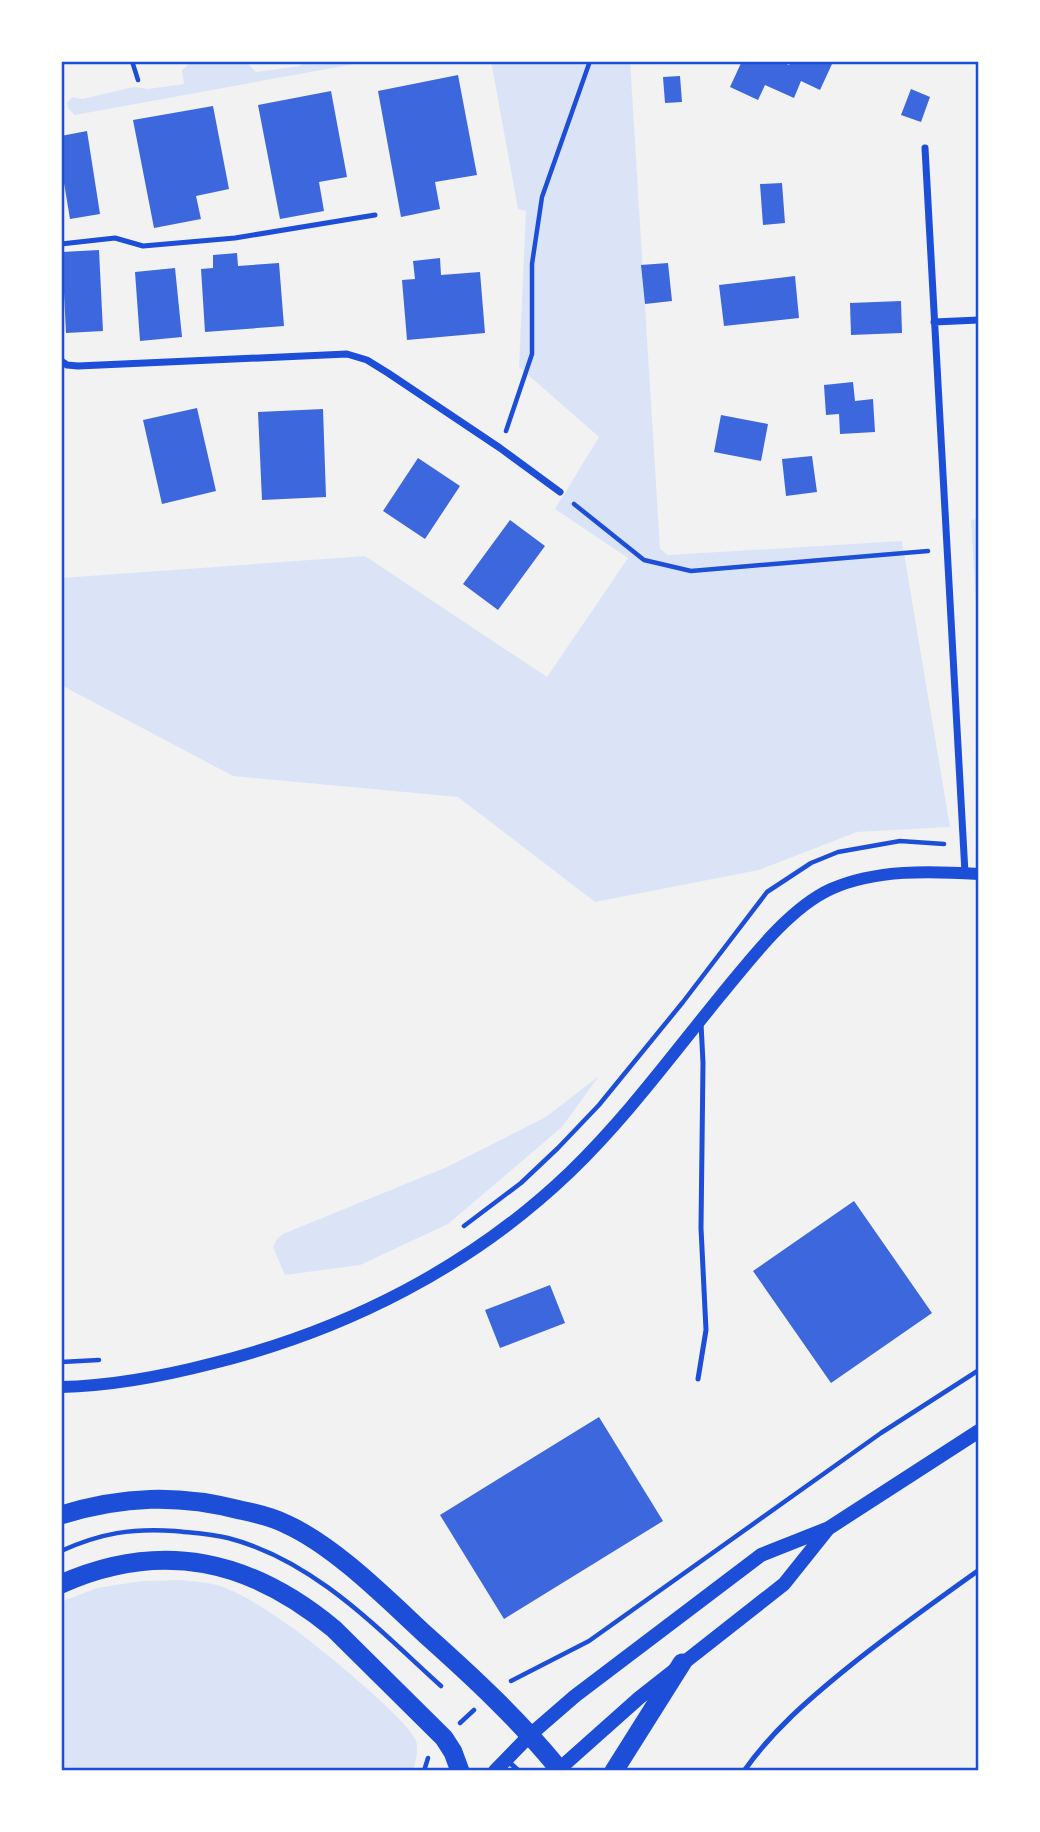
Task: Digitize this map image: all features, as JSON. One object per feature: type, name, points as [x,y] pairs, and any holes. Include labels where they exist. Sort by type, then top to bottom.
[{"type":"highway","points":[[61,1515],[121,1502],[182,1499],[216,1504],[286,1524],[337,1556],[388,1600],[491,1694],[530,1735],[558,1770]]},
{"type":"highway","points":[[61,1584],[102,1570],[162,1560],[190,1561],[237,1571],[290,1597],[317,1614],[444,1738],[460,1771]]},
{"type":"highway","points":[[614,1771],[682,1663]]},
{"type":"main road","points":[[495,1771],[530,1735],[575,1696],[761,1555],[828,1528],[979,1431]]},
{"type":"main road","points":[[558,1770],[639,1698],[784,1584],[828,1528]]},
{"type":"street","points":[[925,148],[965,873]]},
{"type":"street","points":[[934,321],[979,320]]},
{"type":"street","points":[[61,361],[67,365],[78,366],[347,354],[378,366],[560,492]]},
{"type":"street","points":[[61,1387],[120,1383],[163,1376],[253,1353],[303,1336],[397,1296],[486,1240],[529,1208],[570,1171],[612,1127],[750,960],[780,927],[807,903],[831,889],[855,880],[921,872],[979,874]]},
{"type":"lane","points":[[61,244],[115,238],[144,246],[235,238],[374,215]]},
{"type":"lane","points":[[698,1379],[706,1329],[701,1228],[701,1019]]},
{"type":"lane","points":[[744,1771],[778,1729],[816,1693],[877,1643],[979,1570]]},
{"type":"lane","points":[[506,1759],[519,1771]]},
{"type":"path","points":[[132,61],[138,80]]},
{"type":"path","points":[[500,448],[532,354],[532,264],[542,197],[590,61]]},
{"type":"path","points":[[560,492],[644,560],[691,571],[947,549]]},
{"type":"path","points":[[462,1228],[521,1183],[599,1105],[683,1002],[767,892],[811,863],[838,852],[900,841],[964,846]]},
{"type":"path","points":[[61,1362],[108,1360]]},
{"type":"path","points":[[424,1771],[427,1760],[444,1738],[491,1694],[515,1678],[589,1641],[881,1433],[979,1370]]},
{"type":"shaded area","points":[[192,61],[245,61],[256,72],[300,66],[304,61],[371,61],[75,115],[68,108],[67,102],[73,97],[82,99],[134,87],[148,89],[184,84],[182,70]]},
{"type":"shaded area","points":[[491,61],[630,61],[660,549],[668,555],[902,541],[950,827],[857,832],[759,870],[595,902],[458,797],[233,776],[61,685],[61,578],[365,556],[547,677],[628,558],[555,509],[599,437],[519,367],[526,211],[518,209]]},
{"type":"shaded area","points":[[979,519],[979,651],[971,520]]},
{"type":"shaded area","points":[[599,1076],[562,1127],[448,1224],[360,1265],[285,1275],[273,1247],[283,1234],[447,1167],[546,1117]]},
{"type":"shaded area","points":[[181,1580],[218,1585],[233,1591],[297,1631],[343,1668],[383,1703],[412,1734],[417,1744],[413,1771],[61,1771],[61,1602],[97,1588],[142,1581]]},
{"type":"building","points":[[742,61],[780,61],[789,65],[791,61],[826,61],[832,64],[820,90],[801,81],[794,98],[765,85],[758,100],[730,87]]},
{"type":"building","points":[[458,75],[477,175],[435,182],[440,209],[401,217],[378,91]]},
{"type":"building","points":[[680,76],[682,102],[665,103],[663,77]]},
{"type":"building","points":[[911,89],[930,97],[921,122],[901,115]]},
{"type":"building","points":[[331,91],[347,177],[319,182],[324,211],[280,219],[258,105]]},
{"type":"building","points":[[213,106],[229,189],[196,196],[201,219],[154,228],[133,120]]},
{"type":"building","points":[[87,131],[100,214],[70,219],[61,165],[61,136]]},
{"type":"building","points":[[782,183],[785,223],[763,225],[760,184]]},
{"type":"building","points":[[99,250],[103,331],[66,333],[62,252]]},
{"type":"building","points":[[237,253],[238,266],[279,263],[284,326],[205,332],[201,269],[213,268],[213,255]]},
{"type":"building","points":[[440,258],[441,275],[480,272],[485,333],[407,340],[402,280],[415,279],[413,261]]},
{"type":"building","points":[[668,263],[672,301],[645,304],[641,265]]},
{"type":"building","points":[[175,268],[182,337],[140,341],[135,272]]},
{"type":"building","points":[[795,276],[799,318],[724,326],[719,285]]},
{"type":"building","points":[[901,301],[902,333],[851,335],[850,303]]},
{"type":"building","points":[[853,382],[855,401],[873,399],[875,432],[840,434],[839,414],[826,415],[824,385]]},
{"type":"building","points":[[197,408],[216,491],[162,504],[143,420]]},
{"type":"building","points":[[323,409],[326,497],[262,500],[258,412]]},
{"type":"building","points":[[721,415],[768,424],[761,461],[714,452]]},
{"type":"building","points":[[812,456],[817,492],[786,496],[782,459]]},
{"type":"building","points":[[418,458],[460,486],[425,539],[383,511]]},
{"type":"building","points":[[510,520],[545,546],[498,610],[463,584]]},
{"type":"building","points":[[854,1201],[932,1313],[831,1383],[753,1271]]},
{"type":"building","points":[[550,1285],[565,1323],[500,1348],[485,1310]]},
{"type":"building","points":[[599,1417],[663,1521],[504,1619],[440,1515]]}]
